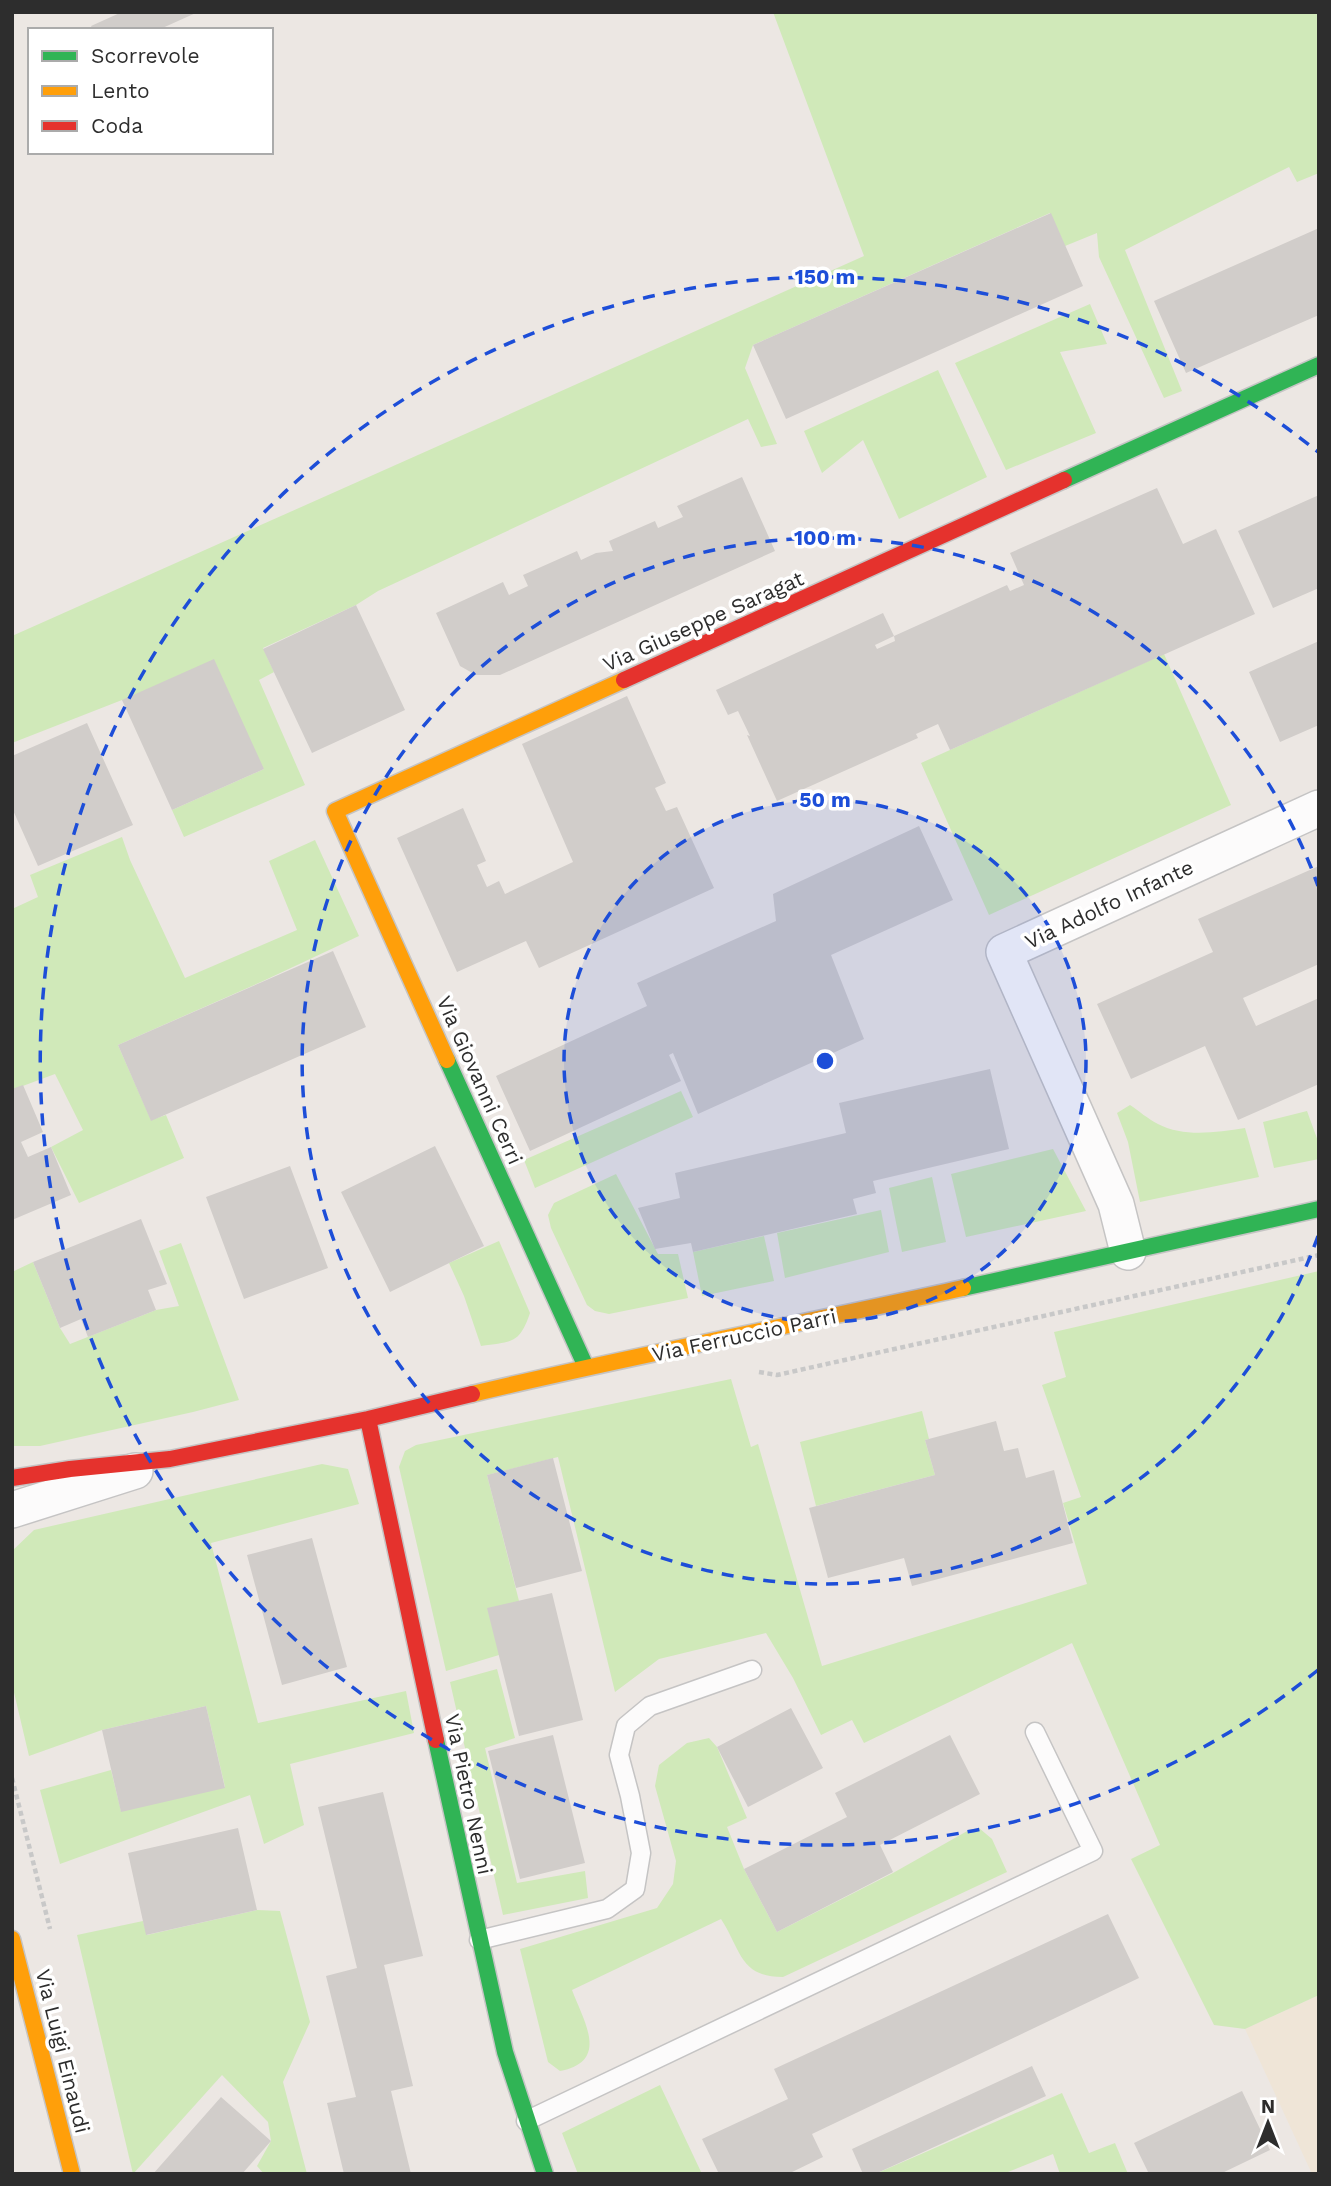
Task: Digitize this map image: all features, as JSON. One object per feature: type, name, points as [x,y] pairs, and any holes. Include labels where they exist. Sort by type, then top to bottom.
[{"type":"street","name":"Via Giuseppe Saragat","points":[[335,811],[1319,365]]},
{"type":"street","name":"Via Adolfo Infante","points":[[1128,1252],[1116,1204],[1004,952],[1319,808]]},
{"type":"street","name":"Via Giovanni Cerri","points":[[335,811],[586,1367]]},
{"type":"street","name":"Via Ferruccio Parri","points":[[12,1478],[170,1459],[368,1419],[586,1367],[788,1326],[1319,1209]]},
{"type":"street","name":"Via Pietro Nenni","points":[[368,1419],[505,2052],[545,2174]]},
{"type":"street","name":"Via Ferruccio Parri","points":[[12,1510],[170,1459]]},
{"type":"street","name":"Via Luigi Einaudi","points":[[12,1939],[22,2018],[72,2174]]},
{"type":"lane","points":[[479,1940],[607,1909],[635,1889],[641,1853],[619,1755],[626,1726],[650,1706],[752,1670]]},
{"type":"lane","points":[[526,2121],[1093,1851],[1035,1732]]},
{"type":"shaded area","points":[[1319,1995],[1319,2174],[1312,2174],[1245,2029]]},
{"type":"green space","points":[[773,12],[1319,12],[1319,173],[1297,182],[1289,167],[1125,250],[1182,391],[1164,398],[1099,257],[1097,233],[1065,246],[1050,213],[753,345],[745,368],[777,444],[761,447],[748,419],[378,591],[356,605],[263,648],[274,672],[259,680],[305,785],[184,837],[172,810],[264,769],[122,700],[12,743],[12,636],[864,256]]},
{"type":"green space","points":[[1090,304],[1107,344],[1060,352],[1096,433],[1006,470],[955,363]]},
{"type":"green space","points":[[938,370],[987,477],[899,519],[863,440],[822,473],[804,431]]},
{"type":"green space","points":[[1164,654],[1231,805],[989,915],[921,763]]},
{"type":"green space","points":[[122,837],[185,978],[297,930],[269,861],[315,840],[359,936],[118,1045],[151,1120],[166,1115],[184,1158],[79,1203],[51,1147],[83,1130],[55,1074],[12,1090],[12,909],[38,897],[30,875]]},
{"type":"green space","points":[[681,1091],[693,1117],[535,1188],[524,1160]]},
{"type":"green space","points":[[1130,1105],[1158,1124],[1179,1131],[1201,1133],[1245,1128],[1259,1177],[1140,1202],[1128,1142],[1117,1113]]},
{"type":"green space","points":[[1307,1111],[1319,1144],[1319,1159],[1274,1168],[1263,1122]]},
{"type":"green space","points":[[1053,1149],[1086,1211],[966,1237],[951,1174]]},
{"type":"green space","points":[[616,1174],[658,1254],[678,1254],[688,1298],[609,1314],[595,1311],[587,1305],[551,1228],[548,1215],[554,1203]]},
{"type":"green space","points":[[932,1177],[946,1242],[902,1252],[889,1188]]},
{"type":"green space","points":[[881,1210],[889,1252],[785,1278],[777,1233]]},
{"type":"green space","points":[[764,1236],[774,1281],[702,1296],[693,1252]]},
{"type":"green space","points":[[499,1241],[530,1313],[522,1331],[513,1340],[481,1346],[464,1296],[449,1263]]},
{"type":"green space","points":[[181,1243],[239,1400],[40,1446],[12,1446],[12,1272],[33,1262],[60,1328],[70,1344],[156,1310],[179,1306],[159,1251]]},
{"type":"green space","points":[[1319,1271],[1319,1995],[1245,2029],[1214,2025],[1131,1859],[1160,1845],[1072,1643],[864,1743],[852,1720],[821,1735],[793,1678],[766,1633],[659,1659],[615,1692],[558,1457],[487,1475],[519,1601],[499,1655],[446,1671],[399,1467],[405,1451],[416,1445],[731,1379],[751,1447],[758,1444],[822,1666],[1087,1584],[1063,1503],[1081,1497],[1042,1385],[1066,1377],[1054,1332]]},
{"type":"green space","points":[[922,1411],[929,1439],[925,1440],[935,1475],[816,1506],[800,1442]]},
{"type":"green space","points":[[322,1464],[348,1469],[359,1504],[211,1543],[258,1723],[406,1691],[414,1733],[290,1764],[304,1825],[264,1844],[250,1795],[60,1864],[40,1790],[111,1770],[121,1811],[225,1787],[206,1706],[102,1730],[29,1756],[12,1684],[12,1551],[34,1530]]},
{"type":"green space","points":[[497,1669],[515,1738],[485,1748],[517,1883],[585,1871],[588,1898],[503,1915],[450,1682]]},
{"type":"green space","points":[[709,1738],[717,1747],[747,1818],[727,1827],[744,1869],[777,1932],[893,1873],[969,1830],[979,1828],[992,1839],[1007,1872],[783,1977],[769,1976],[749,1967],[721,1919],[572,1990],[587,2027],[589,2049],[585,2059],[560,2071],[548,2062],[520,1949],[657,1908],[673,1884],[676,1861],[655,1786],[659,1765],[687,1743]]},
{"type":"green space","points":[[257,1910],[280,1911],[310,2022],[283,2082],[307,2174],[264,2174],[257,2166],[271,2141],[268,2122],[222,2075],[133,2174],[77,1935],[143,1921],[147,1935]]},
{"type":"green space","points":[[660,2085],[702,2174],[578,2174],[562,2133]]},
{"type":"green space","points":[[1062,2093],[1089,2153],[1115,2143],[1128,2174],[1060,2174],[1053,2154],[1003,2174],[875,2174]]},
{"type":"building","points":[[122,12],[198,12],[162,28],[91,26]]},
{"type":"building","points":[[1051,213],[1083,286],[786,419],[753,345]]},
{"type":"building","points":[[1319,228],[1319,315],[1186,373],[1154,301]]},
{"type":"building","points":[[742,477],[775,551],[500,675],[476,675],[460,666],[436,613],[503,582],[509,595],[528,586],[523,575],[577,551],[581,560],[596,553],[613,551],[609,541],[655,521],[658,528],[683,517],[677,506]]},
{"type":"building","points":[[1157,488],[1183,544],[1216,529],[1255,614],[950,750],[938,724],[916,734],[918,738],[777,801],[738,711],[728,715],[716,690],[883,613],[894,636],[1007,585],[1010,591],[1024,585],[1010,553]],"holes":[[[894,636],[895,641],[877,649],[875,645]]]},
{"type":"building","points":[[1319,495],[1319,588],[1273,608],[1238,531]]},
{"type":"building","points":[[356,605],[405,710],[312,753],[263,649]]},
{"type":"building","points":[[1319,641],[1319,725],[1280,742],[1249,672]]},
{"type":"building","points":[[214,659],[264,769],[172,810],[122,700]]},
{"type":"building","points":[[627,696],[666,783],[655,788],[666,811],[677,807],[714,888],[539,968],[526,941],[457,972],[397,838],[463,808],[486,861],[477,865],[487,887],[499,881],[505,894],[573,862],[522,744]]},
{"type":"building","points":[[87,723],[133,825],[38,866],[12,808],[12,756]]},
{"type":"building","points":[[919,826],[953,900],[831,955],[864,1039],[698,1114],[673,1053],[669,1055],[681,1081],[530,1151],[496,1076],[647,1006],[637,983],[776,921],[773,894]]},
{"type":"building","points":[[1319,866],[1319,964],[1243,998],[1256,1026],[1319,998],[1319,1084],[1238,1120],[1205,1046],[1131,1079],[1097,1004],[1213,952],[1198,919]]},
{"type":"building","points":[[333,951],[366,1027],[151,1121],[118,1045]]},
{"type":"building","points":[[990,1069],[1009,1149],[873,1181],[876,1193],[853,1199],[857,1214],[693,1252],[691,1243],[655,1249],[638,1208],[680,1198],[675,1173],[846,1133],[839,1103]]},
{"type":"building","points":[[23,1085],[43,1132],[21,1142],[28,1157],[51,1147],[71,1195],[12,1220],[12,1089]]},
{"type":"building","points":[[435,1146],[484,1246],[390,1292],[341,1192]]},
{"type":"building","points":[[290,1166],[328,1268],[244,1299],[206,1197]]},
{"type":"building","points":[[141,1219],[167,1284],[148,1290],[156,1310],[88,1337],[81,1319],[60,1328],[33,1262]]},
{"type":"building","points":[[996,1421],[1004,1451],[1018,1448],[1026,1478],[1054,1470],[1073,1543],[912,1586],[904,1558],[828,1578],[809,1508],[935,1475],[925,1440]]},
{"type":"building","points":[[553,1458],[582,1571],[516,1588],[487,1475]]},
{"type":"building","points":[[312,1538],[347,1667],[282,1685],[247,1555]]},
{"type":"building","points":[[552,1593],[583,1720],[519,1736],[487,1608]]},
{"type":"building","points":[[206,1706],[225,1788],[121,1812],[102,1730]]},
{"type":"building","points":[[791,1708],[823,1768],[748,1807],[717,1747]]},
{"type":"building","points":[[553,1735],[585,1863],[520,1879],[488,1751]]},
{"type":"building","points":[[950,1735],[980,1794],[880,1845],[893,1872],[777,1932],[744,1869],[847,1817],[835,1793]]},
{"type":"building","points":[[383,1792],[423,1956],[384,1965],[413,2086],[391,2091],[411,2174],[344,2174],[327,2103],[356,2097],[326,1976],[357,1968],[318,1807]]},
{"type":"building","points":[[238,1828],[257,1910],[146,1935],[128,1853]]},
{"type":"building","points":[[1108,1914],[1139,1978],[812,2134],[823,2157],[788,2174],[719,2174],[702,2139],[788,2099],[774,2069]]},
{"type":"building","points":[[1032,2066],[1046,2096],[875,2174],[863,2174],[852,2149]]},
{"type":"building","points":[[1242,2091],[1270,2150],[1220,2174],[1149,2174],[1134,2143]]},
{"type":"building","points":[[221,2097],[271,2141],[242,2174],[153,2174]]},
{"type":"traffic: fast","points":[[1064,480],[1319,365]]},
{"type":"traffic: fast","points":[[447,1060],[586,1367]]},
{"type":"traffic: fast","points":[[963,1288],[1319,1209]]},
{"type":"traffic: fast","points":[[436,1740],[505,2052],[545,2174]]},
{"type":"traffic: slow","points":[[447,1060],[335,811],[624,680]]},
{"type":"traffic: slow","points":[[472,1394],[963,1288]]},
{"type":"traffic: slow","points":[[12,1939],[72,2174]]},
{"type":"traffic: jam","points":[[624,680],[1064,480]]},
{"type":"traffic: jam","points":[[12,1478],[170,1459],[368,1419],[472,1394]]},
{"type":"traffic: jam","points":[[368,1419],[436,1740]]}]
